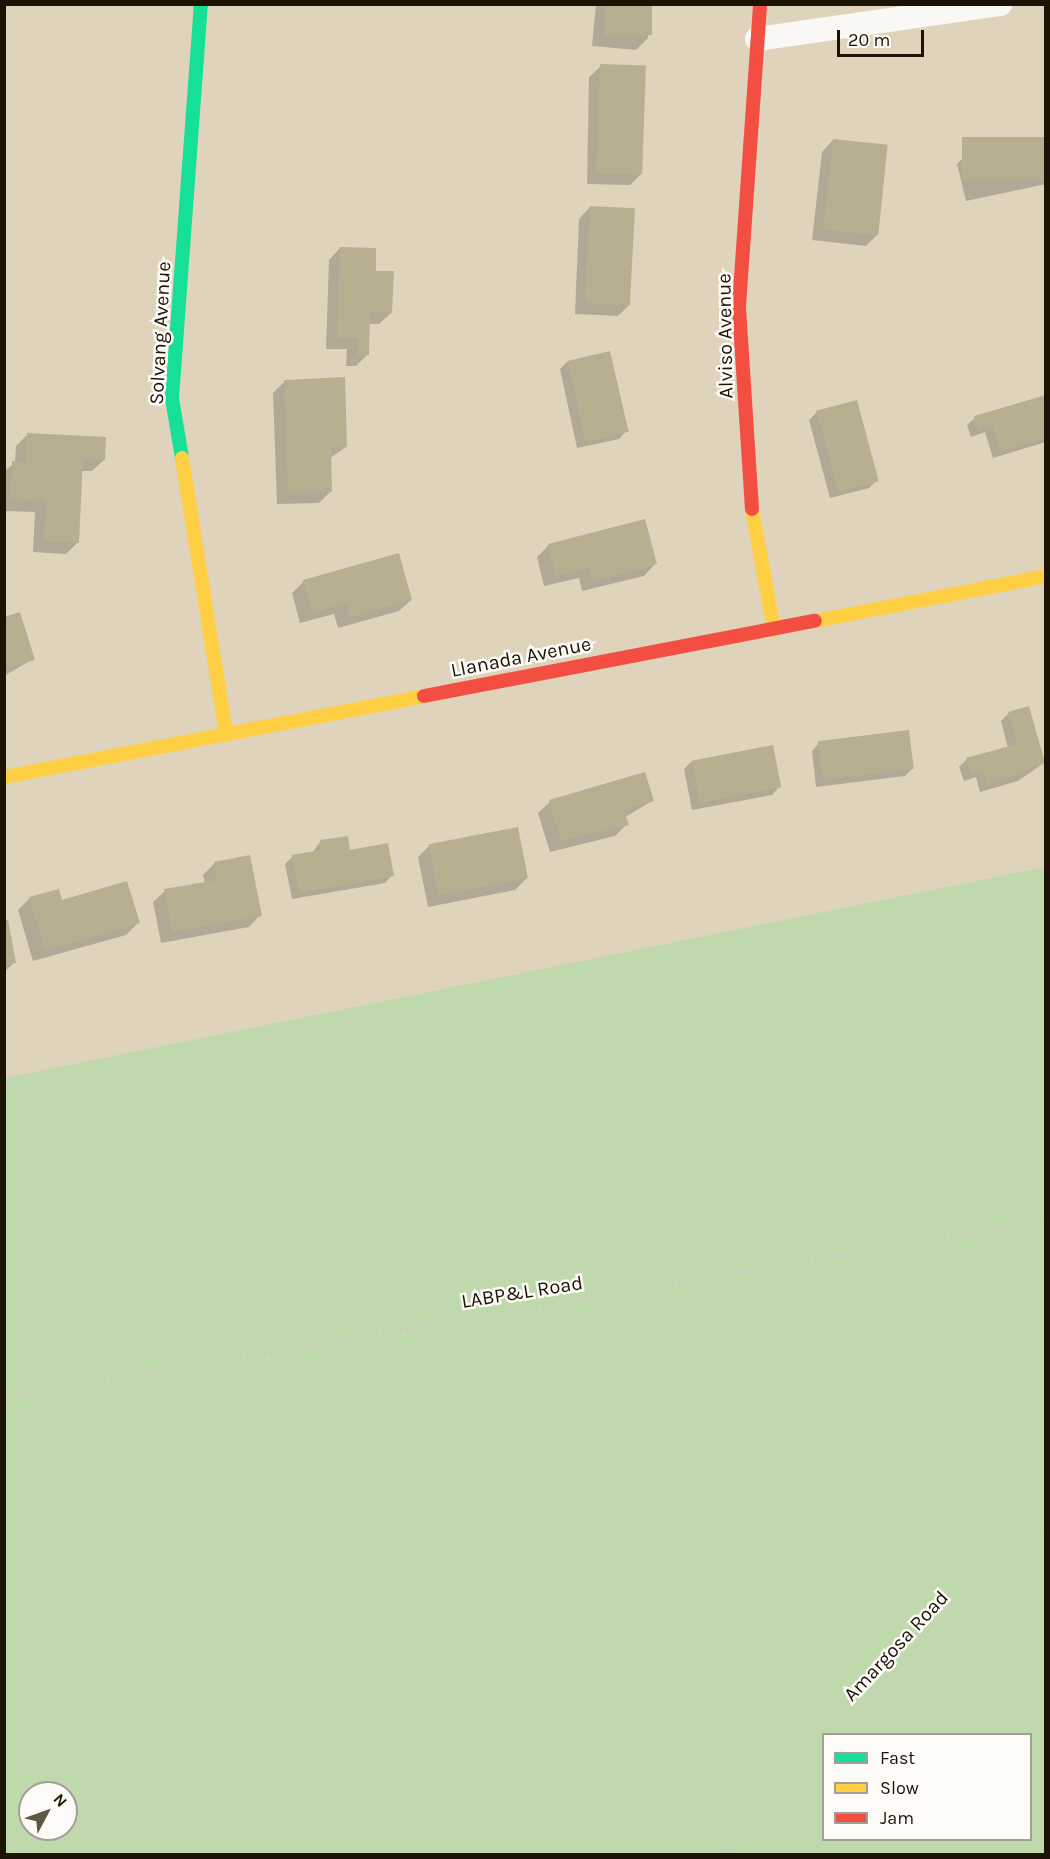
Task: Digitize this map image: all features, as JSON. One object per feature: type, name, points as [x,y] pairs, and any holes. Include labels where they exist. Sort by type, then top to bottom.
[{"type":"street","name":"Solvang Avenue","points":[[201,4],[172,398],[226,732]]},
{"type":"street","name":"Alviso Avenue","points":[[760,4],[740,306],[752,508],[774,630]]},
{"type":"street","points":[[757,39],[1000,4]]},
{"type":"street","name":"Llanada Avenue","points":[[4,777],[226,732],[774,630],[1046,576]]},
{"type":"path","name":"LABP&L Road","points":[[4,1398],[1046,1220]]},
{"type":"path","name":"Amargosa Road","points":[[836,1733],[978,1579],[1046,1526]]},
{"type":"path","points":[[725,1854],[822,1749]]},
{"type":"green space","points":[[1045,867],[1045,1854],[5,1854],[5,1078]]},
{"type":"building","points":[[605,4],[652,4],[652,35],[605,35]]},
{"type":"building","points":[[600,64],[646,66],[642,175],[596,173]]},
{"type":"building","points":[[962,137],[1046,137],[1046,179],[962,179]]},
{"type":"building","points":[[833,139],[888,145],[878,235],[823,230]]},
{"type":"building","points":[[590,206],[635,208],[630,305],[585,303]]},
{"type":"building","points":[[340,247],[376,248],[376,271],[394,271],[392,313],[370,312],[369,355],[357,355],[358,338],[337,338]]},
{"type":"building","points":[[610,351],[629,432],[586,442],[567,361]]},
{"type":"building","points":[[345,377],[347,447],[331,447],[332,492],[288,493],[284,380]]},
{"type":"building","points":[[1046,395],[1046,438],[1001,451],[993,426],[978,430],[974,416]]},
{"type":"building","points":[[857,400],[879,481],[838,492],[816,411]]},
{"type":"building","points":[[27,433],[106,437],[105,460],[83,459],[79,543],[44,541],[46,501],[10,499],[12,461],[26,462]]},
{"type":"building","points":[[645,519],[657,564],[593,581],[590,567],[556,576],[548,544]]},
{"type":"building","points":[[399,553],[412,600],[350,617],[346,603],[312,613],[303,580]]},
{"type":"building","points":[[20,612],[35,660],[4,669],[4,617]]},
{"type":"building","points":[[1029,706],[1045,763],[988,785],[984,771],[971,774],[966,758],[1017,744],[1008,712]]},
{"type":"building","points":[[909,730],[914,769],[822,780],[818,741]]},
{"type":"building","points":[[773,745],[781,787],[700,803],[692,761]]},
{"type":"building","points":[[645,772],[654,801],[624,810],[629,825],[561,841],[549,800]]},
{"type":"building","points":[[518,827],[528,878],[439,895],[429,844]]},
{"type":"building","points":[[348,836],[350,850],[388,843],[394,876],[299,893],[292,855],[321,850],[320,840]]},
{"type":"building","points":[[250,855],[262,916],[172,932],[164,889],[217,880],[214,862]]},
{"type":"building","points":[[127,881],[140,923],[45,951],[29,897],[59,889],[62,900]]},
{"type":"building","points":[[8,920],[16,963],[4,965],[4,921]]},
{"type":"traffic: fast","points":[[182,458],[172,398],[201,4]]},
{"type":"traffic: slow","points":[[182,458],[226,732]]},
{"type":"traffic: slow","points":[[752,509],[774,630]]},
{"type":"traffic: slow","points":[[815,621],[1046,576]]},
{"type":"traffic: slow","points":[[4,777],[424,696]]},
{"type":"traffic: jam","points":[[752,509],[739,306],[760,4]]},
{"type":"traffic: jam","points":[[424,696],[815,621]]}]
